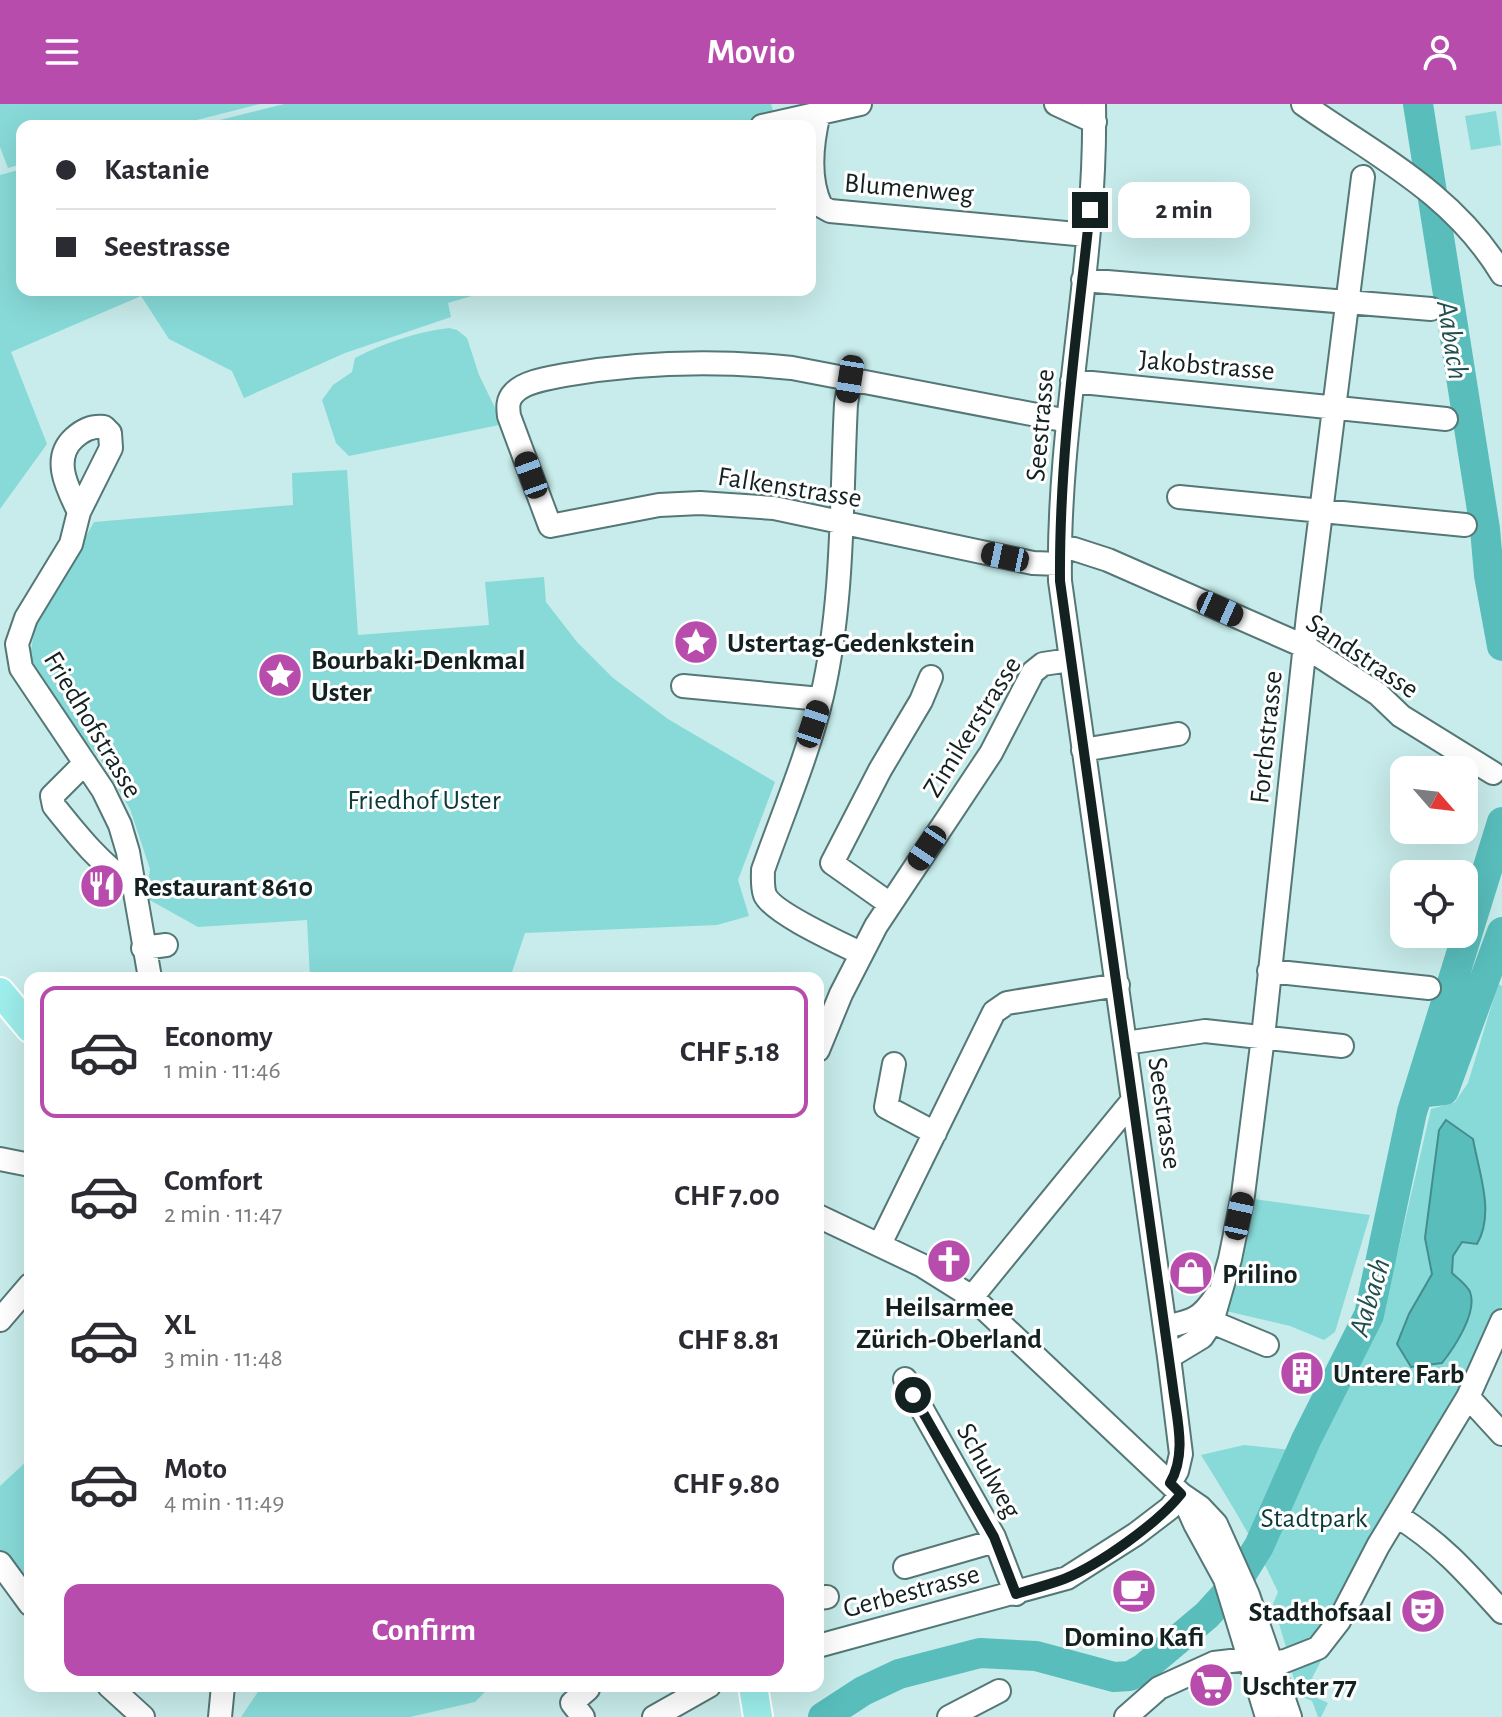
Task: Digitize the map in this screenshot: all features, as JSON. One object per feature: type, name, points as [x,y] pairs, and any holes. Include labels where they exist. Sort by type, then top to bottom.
[{"type":"main road","points":[[0,992],[24,1021]]},
{"type":"main road","points":[[754,1692],[758,1717]]},
{"type":"street","points":[[788,120],[860,104]]},
{"type":"street","points":[[1056,104],[1094,113]]},
{"type":"street","points":[[1303,104],[1362,146],[1412,176],[1454,213],[1502,274]]},
{"type":"street","name":"Blumenweg","points":[[816,125],[819,113]]},
{"type":"street","name":"Seestrasse","points":[[1094,113],[1095,160],[1068,421],[1060,556],[1070,660],[1169,1357],[1181,1454],[1176,1488]]},
{"type":"street","name":"Forchstrasse","points":[[1212,1322],[1243,1195],[1363,177]]},
{"type":"street","name":"Blumenweg","points":[[816,191],[821,206],[830,211],[1087,235]]},
{"type":"street","points":[[1083,280],[1431,309]]},
{"type":"street","name":"Falkenstrasse","points":[[850,379],[747,363],[647,364],[549,378],[521,388],[510,398],[509,416],[550,526],[659,505],[700,503],[774,508],[1033,563],[1060,556]]},
{"type":"street","points":[[860,953],[778,910],[764,894],[763,883],[763,870],[821,699],[837,599],[846,404],[850,379],[1068,421]]},
{"type":"street","name":"Jakobstrasse","points":[[1072,381],[1336,407]]},
{"type":"street","points":[[1336,407],[1446,419]]},
{"type":"street","points":[[1179,497],[1465,525]]},
{"type":"street","name":"Friedhofstrasse","points":[[79,512],[71,544],[26,618],[17,644],[21,668],[108,799],[120,825],[149,972]]},
{"type":"street","name":"Sandstrasse","points":[[1060,556],[1074,549],[1108,560],[1306,647],[1378,694],[1401,716],[1493,773]]},
{"type":"street","name":"Zimikerstrasse","points":[[824,1036],[860,953],[991,753],[1033,672],[1043,664],[1070,660]]},
{"type":"street","points":[[890,904],[832,863],[880,770],[921,701],[931,677]]},
{"type":"street","points":[[683,686],[821,699]]},
{"type":"street","points":[[1083,750],[1178,734]]},
{"type":"street","points":[[85,763],[52,796],[54,806],[99,860],[133,886]]},
{"type":"street","points":[[143,948],[166,945]]},
{"type":"street","points":[[1269,971],[1429,988]]},
{"type":"street","points":[[880,1244],[994,1012],[1007,1003],[1118,985]]},
{"type":"street","points":[[1126,1043],[1205,1031],[1342,1046]]},
{"type":"street","points":[[894,1064],[886,1107],[935,1133]]},
{"type":"street","points":[[972,1297],[1133,1100]]},
{"type":"street","points":[[0,1159],[24,1164]]},
{"type":"street","points":[[824,1219],[921,1265],[972,1297],[1176,1488],[1230,1572],[1271,1663],[1290,1717]]},
{"type":"street","name":"Forchstrasse","points":[[1165,1327],[1192,1321],[1205,1313],[1223,1285]]},
{"type":"street","points":[[2,1315],[24,1291]]},
{"type":"street","points":[[1126,1717],[1159,1688],[1214,1663],[1248,1659],[1271,1663],[1285,1661],[1318,1648],[1339,1621],[1468,1397],[1502,1321]]},
{"type":"street","points":[[1169,1357],[1202,1337],[1212,1322],[1267,1345]]},
{"type":"street","name":"Schulweg","points":[[905,1379],[995,1541],[1016,1594]]},
{"type":"street","points":[[1468,1397],[1502,1434]]},
{"type":"street","name":"Gerbestrasse","points":[[824,1644],[1067,1578],[1159,1517],[1176,1488]]},
{"type":"street","points":[[1397,1516],[1427,1534],[1448,1552],[1502,1612]]},
{"type":"street","points":[[905,1567],[995,1541]]},
{"type":"street","points":[[0,1563],[24,1596]]},
{"type":"street","points":[[1241,1601],[1248,1659],[1267,1717]]},
{"type":"street","points":[[949,1717],[999,1691]]},
{"type":"street","points":[[116,1692],[143,1717]]},
{"type":"street","points":[[220,1717],[222,1692]]},
{"type":"street","points":[[583,1692],[572,1703],[583,1717]]},
{"type":"street","points":[[654,1717],[698,1692]]},
{"type":"green space","points":[[0,104],[260,104],[197,120],[16,120],[16,166],[8,168],[0,147]]},
{"type":"green space","points":[[284,104],[771,104],[775,117],[763,120],[220,120]]},
{"type":"green space","points":[[1496,111],[1501,145],[1471,150],[1465,116]]},
{"type":"green space","points":[[16,171],[16,296],[141,296],[11,352],[47,444],[0,509],[0,175]]},
{"type":"green space","points":[[141,296],[472,296],[448,303],[451,317],[345,353],[244,398],[232,371],[169,339]]},
{"type":"green space","points":[[449,328],[467,338],[479,375],[500,418],[499,425],[349,456],[336,443],[322,400],[333,385],[352,372],[355,358],[412,335]]},
{"type":"green space","name":"Friedhof Uster","points":[[347,470],[358,635],[489,625],[485,582],[544,577],[546,602],[577,642],[613,678],[668,719],[775,782],[738,880],[749,916],[717,925],[525,933],[512,972],[310,972],[307,920],[198,927],[146,898],[150,869],[130,809],[100,759],[38,683],[30,656],[35,626],[94,522],[293,505],[292,473]]},
{"type":"green space","name":"Stadtpark","points":[[1498,984],[1502,986],[1502,1306],[1478,1366],[1322,1633],[1309,1644],[1286,1647],[1273,1604],[1278,1592],[1232,1505],[1201,1455],[1244,1445],[1310,1452],[1384,1311],[1431,1109],[1455,1102],[1468,1083]]},
{"type":"green space","points":[[1253,1199],[1370,1215],[1335,1332],[1324,1340],[1290,1326],[1226,1311],[1239,1275]]},
{"type":"green space","points":[[24,1464],[24,1596],[0,1563],[0,1486]]},
{"type":"green space","points":[[1318,1659],[1321,1661],[1312,1678],[1324,1684],[1317,1698],[1328,1703],[1321,1717],[1318,1717],[1312,1701],[1300,1696],[1292,1673],[1295,1667]]},
{"type":"green space","points":[[258,1692],[485,1692],[475,1702],[410,1717],[241,1717]]},
{"type":"shaded area","points":[[1446,1120],[1473,1139],[1484,1193],[1485,1219],[1477,1244],[1462,1242],[1453,1256],[1452,1273],[1469,1289],[1472,1300],[1464,1329],[1442,1363],[1411,1367],[1397,1344],[1409,1314],[1432,1274],[1425,1238],[1439,1130]]},
{"type":"waterway","name":"Aabach","points":[[1418,104],[1502,646]]},
{"type":"waterway","name":"Aabach","points":[[1489,575],[1502,552]]},
{"type":"waterway","name":"Aabach","points":[[823,1717],[863,1691],[899,1674],[980,1653],[1036,1656],[1114,1677],[1130,1676],[1144,1668],[1207,1615],[1236,1583],[1259,1546],[1306,1440],[1369,1315],[1412,1112],[1502,822]]},
{"type":"waterway","points":[[1418,1093],[1444,1090],[1502,932]]},
{"type":"place","name":"Ustertag-Gedenkstein","points":[[696,642]]},
{"type":"place","name":"Bourbaki-Denkmal Uster","points":[[280,675]]},
{"type":"place","name":"Restaurant 8610","points":[[102,886]]},
{"type":"place","name":"Heilsarmee Zürich-Oberland","points":[[949,1261]]},
{"type":"place","name":"Prilino","points":[[1191,1273]]},
{"type":"place","name":"Untere Farb","points":[[1302,1373]]},
{"type":"place","name":"Domino Kafi","points":[[1134,1591]]},
{"type":"place","name":"Stadthofsaal","points":[[1423,1611]]},
{"type":"place","name":"Uschter 77","points":[[1211,1685]]},
{"type":"route","points":[[913,1395],[994,1537],[1016,1594],[1067,1578],[1136,1534],[1170,1508],[1181,1494],[1170,1483],[1181,1454],[1173,1388],[1060,581],[1068,421],[1090,210]]}]
